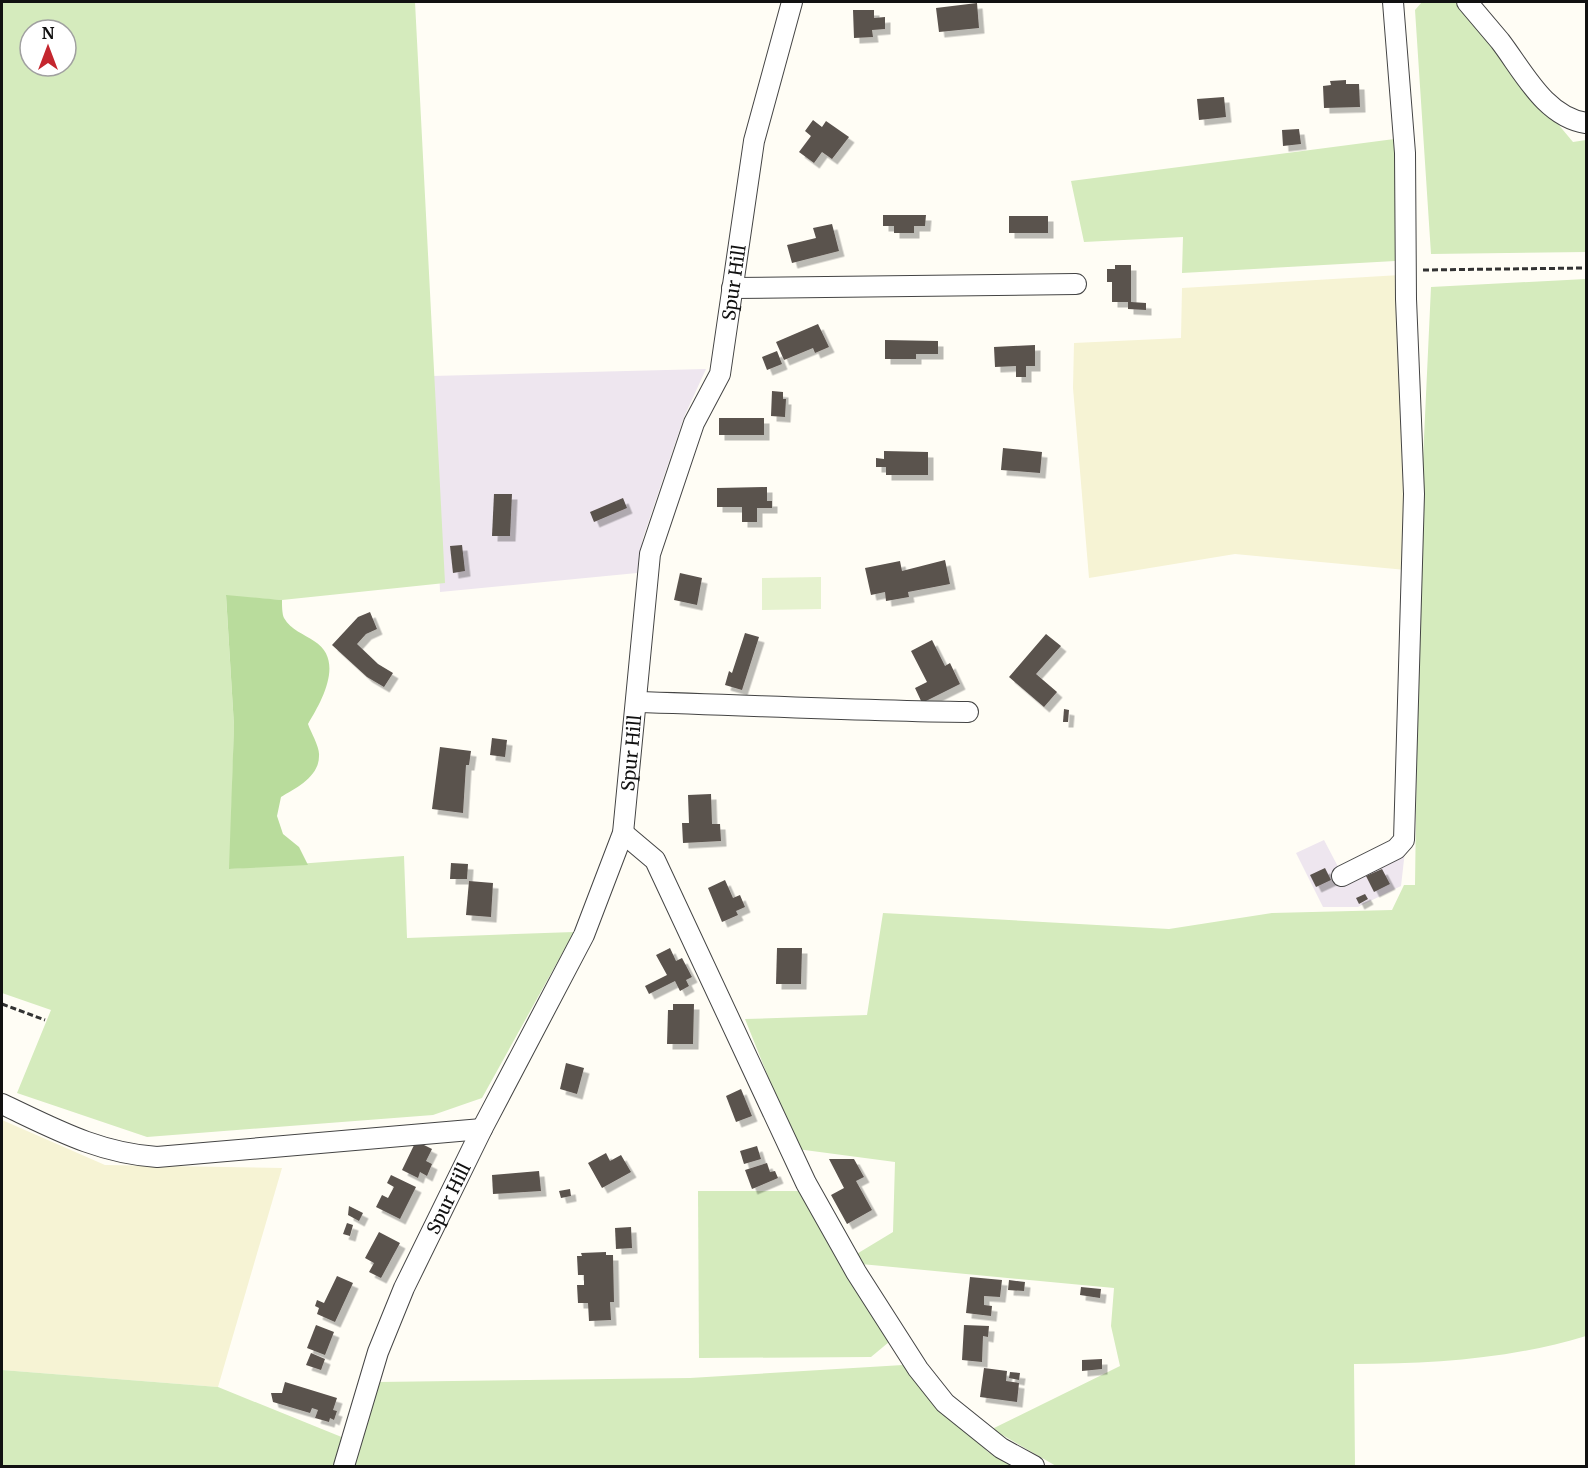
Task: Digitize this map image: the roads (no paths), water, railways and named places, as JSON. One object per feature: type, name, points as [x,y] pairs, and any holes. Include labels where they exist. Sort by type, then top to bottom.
[{"type":"street","name":"Spur Hill","points":[[344,1467],[387,1330],[404,1288],[482,1129],[584,935],[623,833],[644,602],[653,543],[694,423],[720,374],[754,141],[792,2]]},
{"type":"street","points":[[1342,876],[1396,849],[1404,840],[1413,494],[1405,153],[1393,2]]},
{"type":"street","points":[[1467,2],[1500,42],[1529,83],[1562,115],[1587,123]]},
{"type":"street","points":[[732,288],[1076,284]]},
{"type":"street","points":[[636,702],[748,705],[845,711],[968,712]]},
{"type":"street","points":[[623,833],[655,860],[806,1183],[856,1272],[906,1351],[945,1403],[1001,1448],[1034,1467]]},
{"type":"street","points":[[2,1104],[97,1147],[130,1155],[158,1157],[482,1129]]}]
